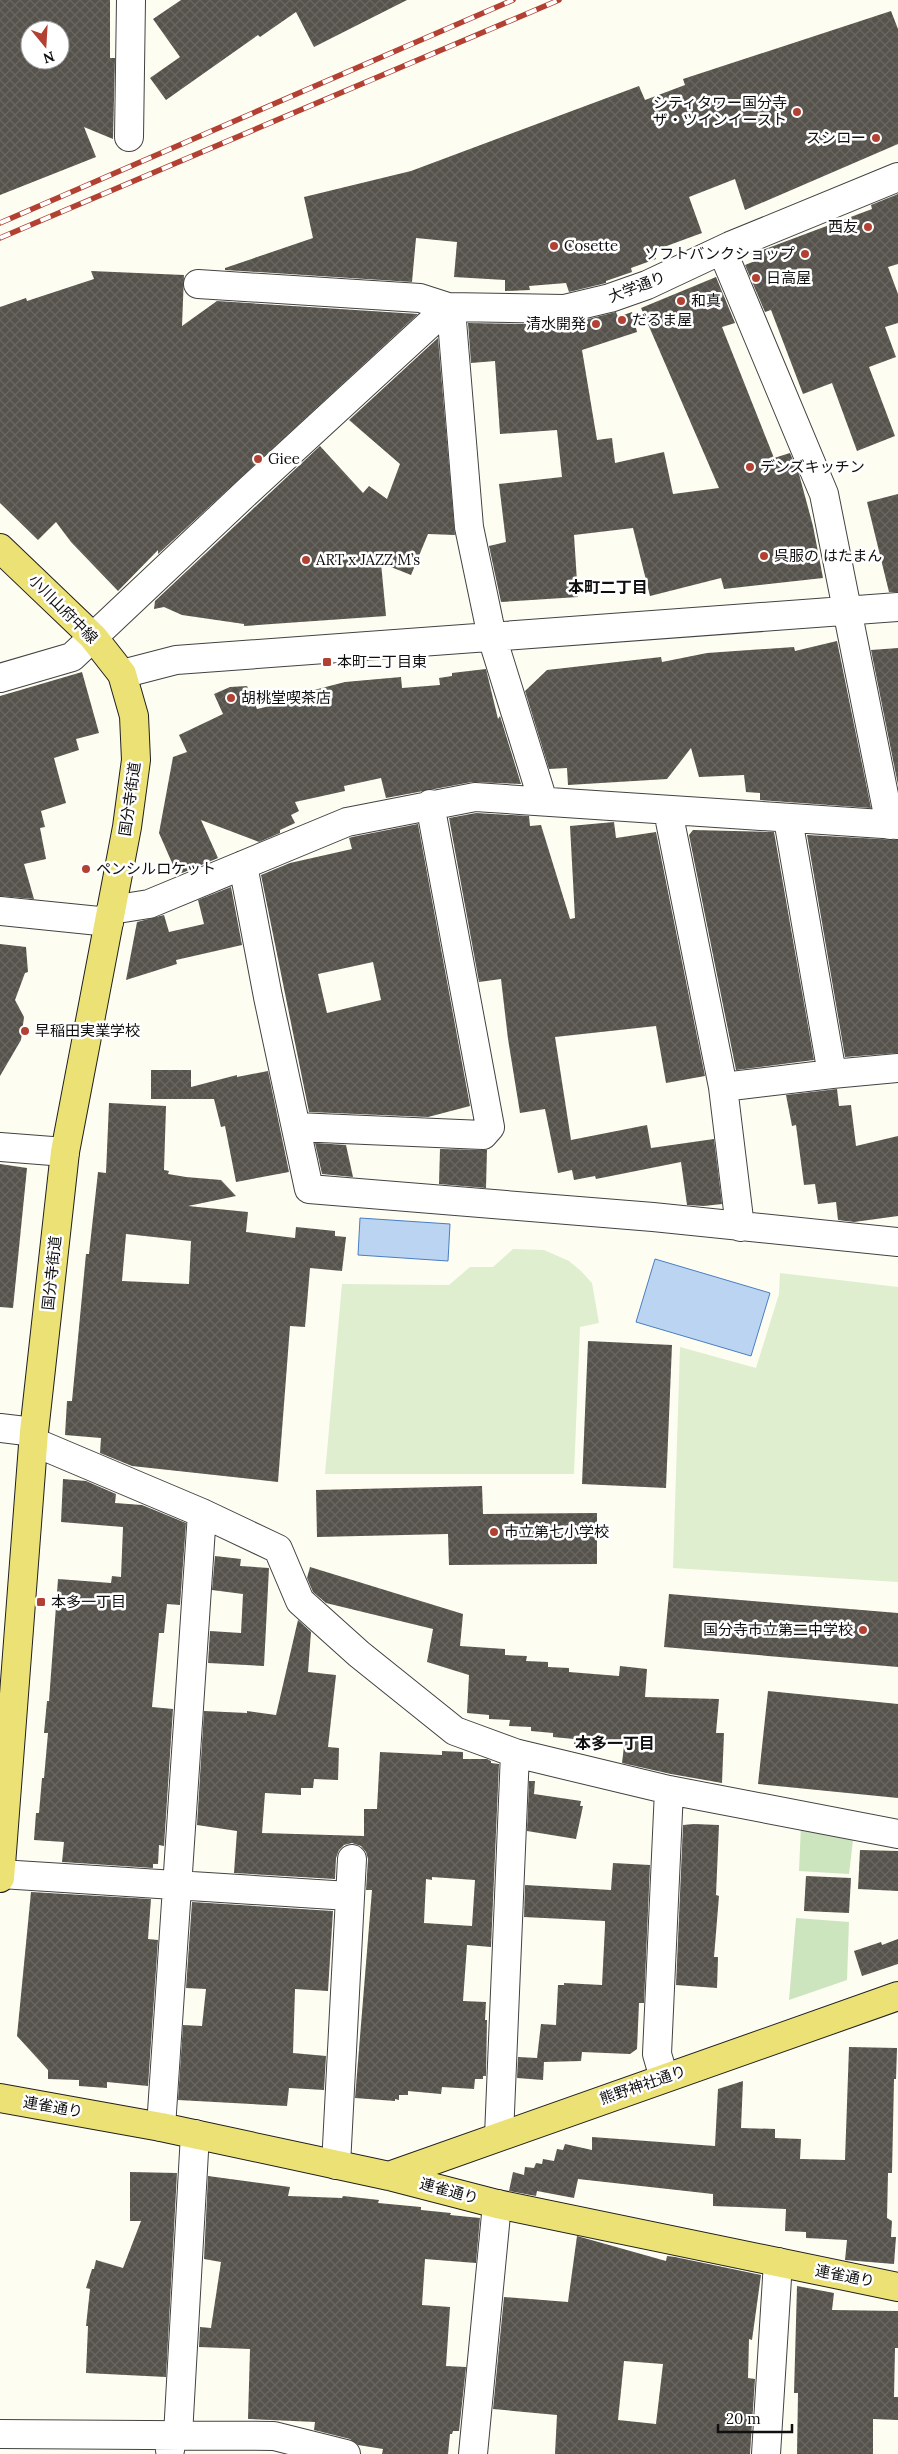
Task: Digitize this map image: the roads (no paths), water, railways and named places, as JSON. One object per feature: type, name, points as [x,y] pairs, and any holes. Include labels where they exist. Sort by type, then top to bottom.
[{"type":"main road","name":"小川山府中線","points":[[0,548],[93,637],[122,674]]},
{"type":"main road","name":"国分寺街道","points":[[0,1878],[34,1437],[65,1152],[127,827],[136,760],[134,716],[122,674]]},
{"type":"main road","name":"熊野神社通り","points":[[389,2176],[898,1996]]},
{"type":"main road","name":"連雀通り","points":[[0,2098],[195,2134],[389,2176],[497,2204],[898,2287]]},
{"type":"street","points":[[129,137],[131,0]]},
{"type":"street","name":"大学通り","points":[[198,284],[420,298],[448,307],[564,309],[610,298],[647,285],[722,250],[898,177]]},
{"type":"street","points":[[0,911],[110,916],[149,904],[347,822],[430,804],[475,797],[668,812],[894,825],[847,611],[824,494],[722,250]]},
{"type":"street","points":[[0,678],[72,658],[448,307],[452,320],[469,527],[492,637],[543,801]]},
{"type":"street","points":[[122,674],[176,660],[898,606]]},
{"type":"street","points":[[296,1127],[483,1135],[490,1127],[430,804]]},
{"type":"street","points":[[668,812],[723,1087],[740,1227]]},
{"type":"street","points":[[788,819],[832,1074]]},
{"type":"street","points":[[243,865],[268,997],[309,1189],[653,1217],[898,1242]]},
{"type":"street","points":[[723,1087],[898,1068]]},
{"type":"street","points":[[0,1146],[65,1152]]},
{"type":"street","points":[[0,1428],[34,1437],[278,1549],[300,1601],[359,1654],[455,1731],[515,1753],[669,1790],[898,1834]]},
{"type":"street","points":[[161,2127],[202,1513]]},
{"type":"street","points":[[498,2136],[515,1753]]},
{"type":"street","points":[[664,2078],[657,2054],[669,1790]]},
{"type":"street","points":[[336,2165],[352,1859]]},
{"type":"street","points":[[0,1874],[349,1896]]},
{"type":"street","points":[[174,2444],[195,2134]]},
{"type":"street","points":[[473,2454],[497,2204]]},
{"type":"street","points":[[766,2454],[778,2262]]},
{"type":"street","points":[[0,2434],[174,2444],[274,2436],[346,2454]]},
{"type":"water","points":[[360,1218],[450,1224],[448,1261],[358,1255]]},
{"type":"water","points":[[655,1259],[770,1293],[751,1356],[636,1322]]},
{"type":"railway","points":[[0,223],[513,0]]},
{"type":"railway","points":[[0,238],[559,0]]},
{"type":"place","name":"シティタワー国分寺 ザ・ツインイースト","points":[[797,112]]},
{"type":"place","name":"スシロー","points":[[876,138]]},
{"type":"place","name":"西友","points":[[868,227]]},
{"type":"place","name":"Cosette","points":[[554,246]]},
{"type":"place","name":"ソフトバンクショップ","points":[[805,254]]},
{"type":"place","name":"日高屋","points":[[756,278]]},
{"type":"place","name":"和真","points":[[681,301]]},
{"type":"place","name":"だるま屋","points":[[622,320]]},
{"type":"place","name":"清水開発","points":[[596,324]]},
{"type":"place","name":"Giee","points":[[258,459]]},
{"type":"place","name":"デンズキッチン","points":[[750,467]]},
{"type":"place","name":"呉服の はたまん","points":[[764,556]]},
{"type":"place","name":"ART x JAZZ M’s","points":[[306,560]]},
{"type":"place","name":"本町二丁目東","points":[[327,662]]},
{"type":"place","name":"胡桃堂喫茶店","points":[[231,698]]},
{"type":"place","name":"ペンシルロケット","points":[[86,869]]},
{"type":"place","name":"早稲田実業学校","points":[[25,1031]]},
{"type":"place","name":"市立第七小学校","points":[[494,1532]]},
{"type":"place","name":"本多一丁目","points":[[41,1602]]},
{"type":"place","name":"国分寺市立第二中学校","points":[[863,1630]]},
{"type":"district","name":"本町二丁目","points":[[608,587]]},
{"type":"district","name":"本多一丁目","points":[[615,1743]]}]
